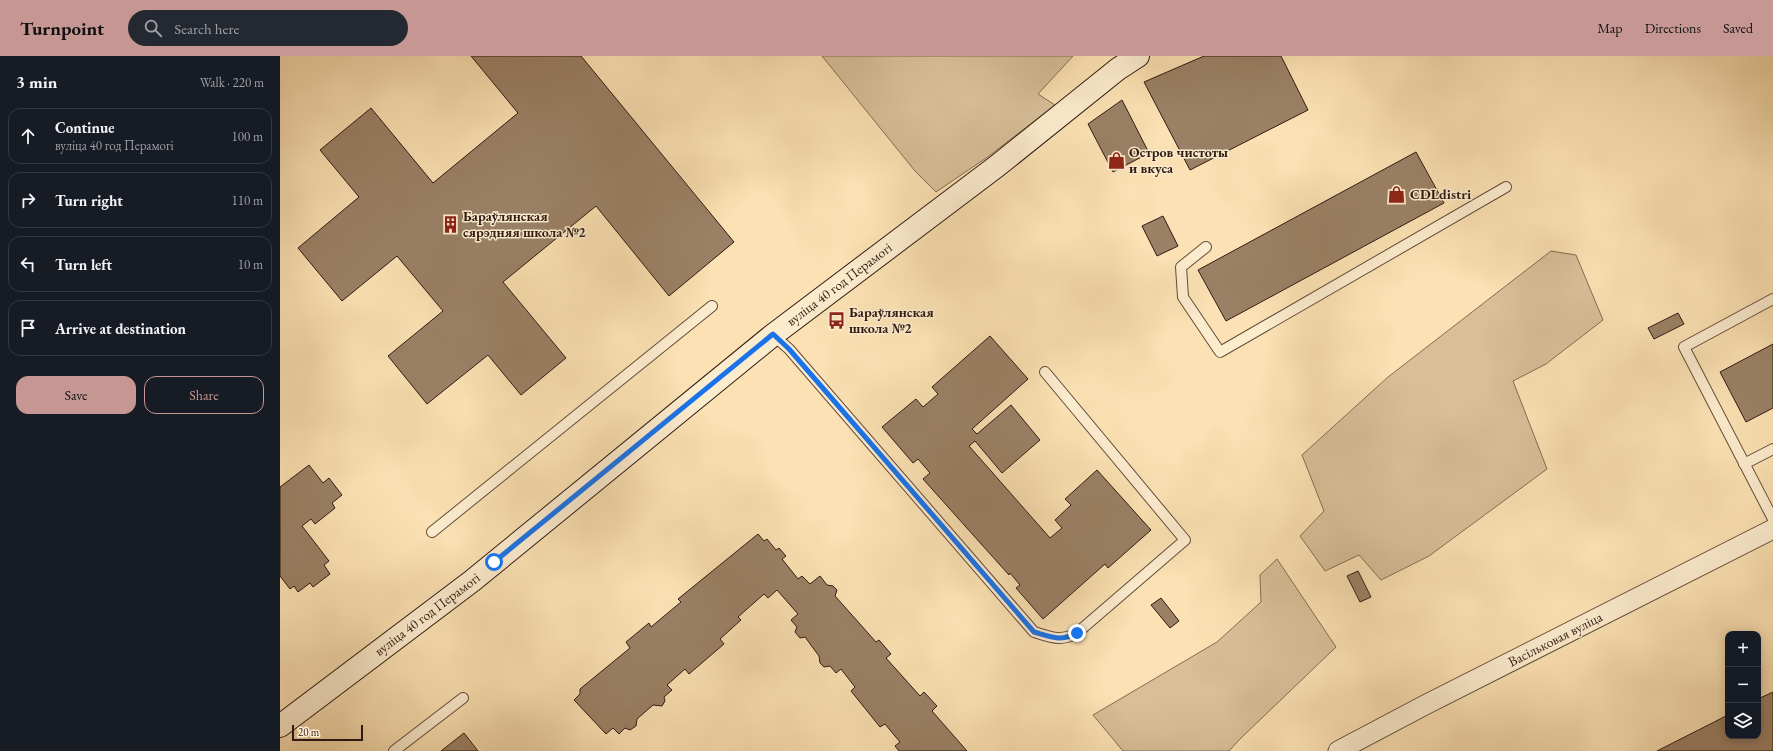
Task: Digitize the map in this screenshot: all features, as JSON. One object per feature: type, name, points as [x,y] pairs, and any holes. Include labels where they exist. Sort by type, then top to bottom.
[{"type":"street","name":"вуліца 40 год Перамогі","points":[[280,726],[472,581],[773,334],[997,166],[1118,68],[1138,56]]},
{"type":"street","name":"Васільковая вуліца","points":[[1338,751],[1425,705],[1773,529]]},
{"type":"lane","points":[[1206,247],[1181,267],[1183,297],[1220,352],[1506,187]]},
{"type":"lane","points":[[1773,299],[1684,347],[1773,520]]},
{"type":"lane","points":[[432,532],[712,306]]},
{"type":"lane","points":[[773,334],[794,355],[1034,632],[1056,639],[1068,638],[1077,633],[1185,540],[1045,372]]},
{"type":"lane","points":[[1744,464],[1773,449]]},
{"type":"lane","points":[[394,751],[463,698]]},
{"type":"shaded area","points":[[822,56],[1073,56],[1038,94],[1055,105],[989,156],[936,192],[915,171]]},
{"type":"shaded area","points":[[1551,251],[1576,255],[1603,320],[1546,364],[1513,381],[1547,469],[1429,556],[1381,580],[1359,555],[1325,571],[1300,536],[1324,511],[1302,455],[1388,377]]},
{"type":"shaded area","points":[[1277,559],[1336,647],[1229,751],[1123,751],[1093,715],[1217,642],[1261,602],[1260,575]]},
{"type":"building","name":"Бараўлянская сярэдняя школа №2","points":[[471,56],[581,56],[734,242],[669,296],[596,206],[503,282],[566,358],[521,395],[488,355],[427,404],[388,356],[443,311],[397,256],[342,301],[298,248],[359,197],[320,150],[371,108],[433,183],[518,113]]},
{"type":"building","points":[[1204,56],[1281,56],[1308,110],[1190,170],[1144,82]]},
{"type":"building","points":[[1122,100],[1149,153],[1113,172],[1088,124]]},
{"type":"building","points":[[1416,152],[1444,203],[1226,321],[1198,270]]},
{"type":"building","points":[[1163,216],[1178,246],[1157,256],[1142,226]]},
{"type":"building","points":[[1678,313],[1684,324],[1654,339],[1648,328]]},
{"type":"building","points":[[990,336],[1028,379],[972,429],[977,434],[1011,405],[1040,440],[1002,473],[975,441],[969,446],[1050,538],[1062,528],[1055,520],[1071,505],[1065,499],[1097,470],[1151,530],[1108,568],[1105,564],[1043,619],[1016,588],[1020,585],[1010,573],[1009,575],[923,479],[930,473],[918,459],[913,463],[882,427],[916,399],[923,407],[938,394],[932,387]]},
{"type":"building","points":[[1773,344],[1773,408],[1746,422],[1720,372]]},
{"type":"building","points":[[309,465],[323,483],[329,478],[342,495],[332,503],[335,508],[315,524],[311,519],[302,526],[329,561],[324,565],[330,574],[313,587],[310,583],[298,592],[294,586],[290,589],[280,576],[280,487]]},
{"type":"building","points":[[758,534],[764,541],[767,539],[776,550],[779,548],[786,556],[782,559],[798,579],[802,576],[810,584],[820,576],[827,585],[833,586],[837,590],[835,596],[876,642],[879,640],[891,654],[886,658],[920,696],[924,692],[937,706],[932,711],[967,751],[899,751],[895,746],[900,742],[885,724],[880,727],[851,691],[855,687],[841,669],[836,673],[830,666],[824,667],[820,663],[819,656],[805,637],[800,638],[795,632],[797,627],[791,620],[798,614],[777,590],[768,598],[764,594],[738,617],[741,620],[720,639],[724,644],[689,674],[685,669],[667,685],[672,690],[664,697],[665,701],[662,706],[653,705],[637,719],[636,726],[630,730],[625,728],[619,734],[613,728],[606,734],[574,700],[580,694],[580,689],[630,648],[626,642],[649,623],[651,627],[681,602],[678,599]]},
{"type":"building","points":[[1358,571],[1371,597],[1360,602],[1347,576]]},
{"type":"building","points":[[1161,598],[1179,621],[1170,628],[1151,605]]},
{"type":"building","points":[[1773,692],[1773,751],[1657,751],[1725,717],[1725,739],[1761,739],[1761,698]]},
{"type":"building","points":[[464,733],[478,751],[441,751]]},
{"type":"place","name":"Остров чистоты и вкуса","points":[[1116,160]]},
{"type":"place","name":"CDLdistri","points":[[1397,194]]},
{"type":"place","name":"Бараўлянская сярэдняя школа №2","points":[[450,224]]},
{"type":"place","name":"Бараўлянская школа №2","points":[[836,320]]},
{"type":"route","points":[[494,562],[773,334],[789,349],[1034,632],[1056,639],[1068,638],[1077,633]]}]
